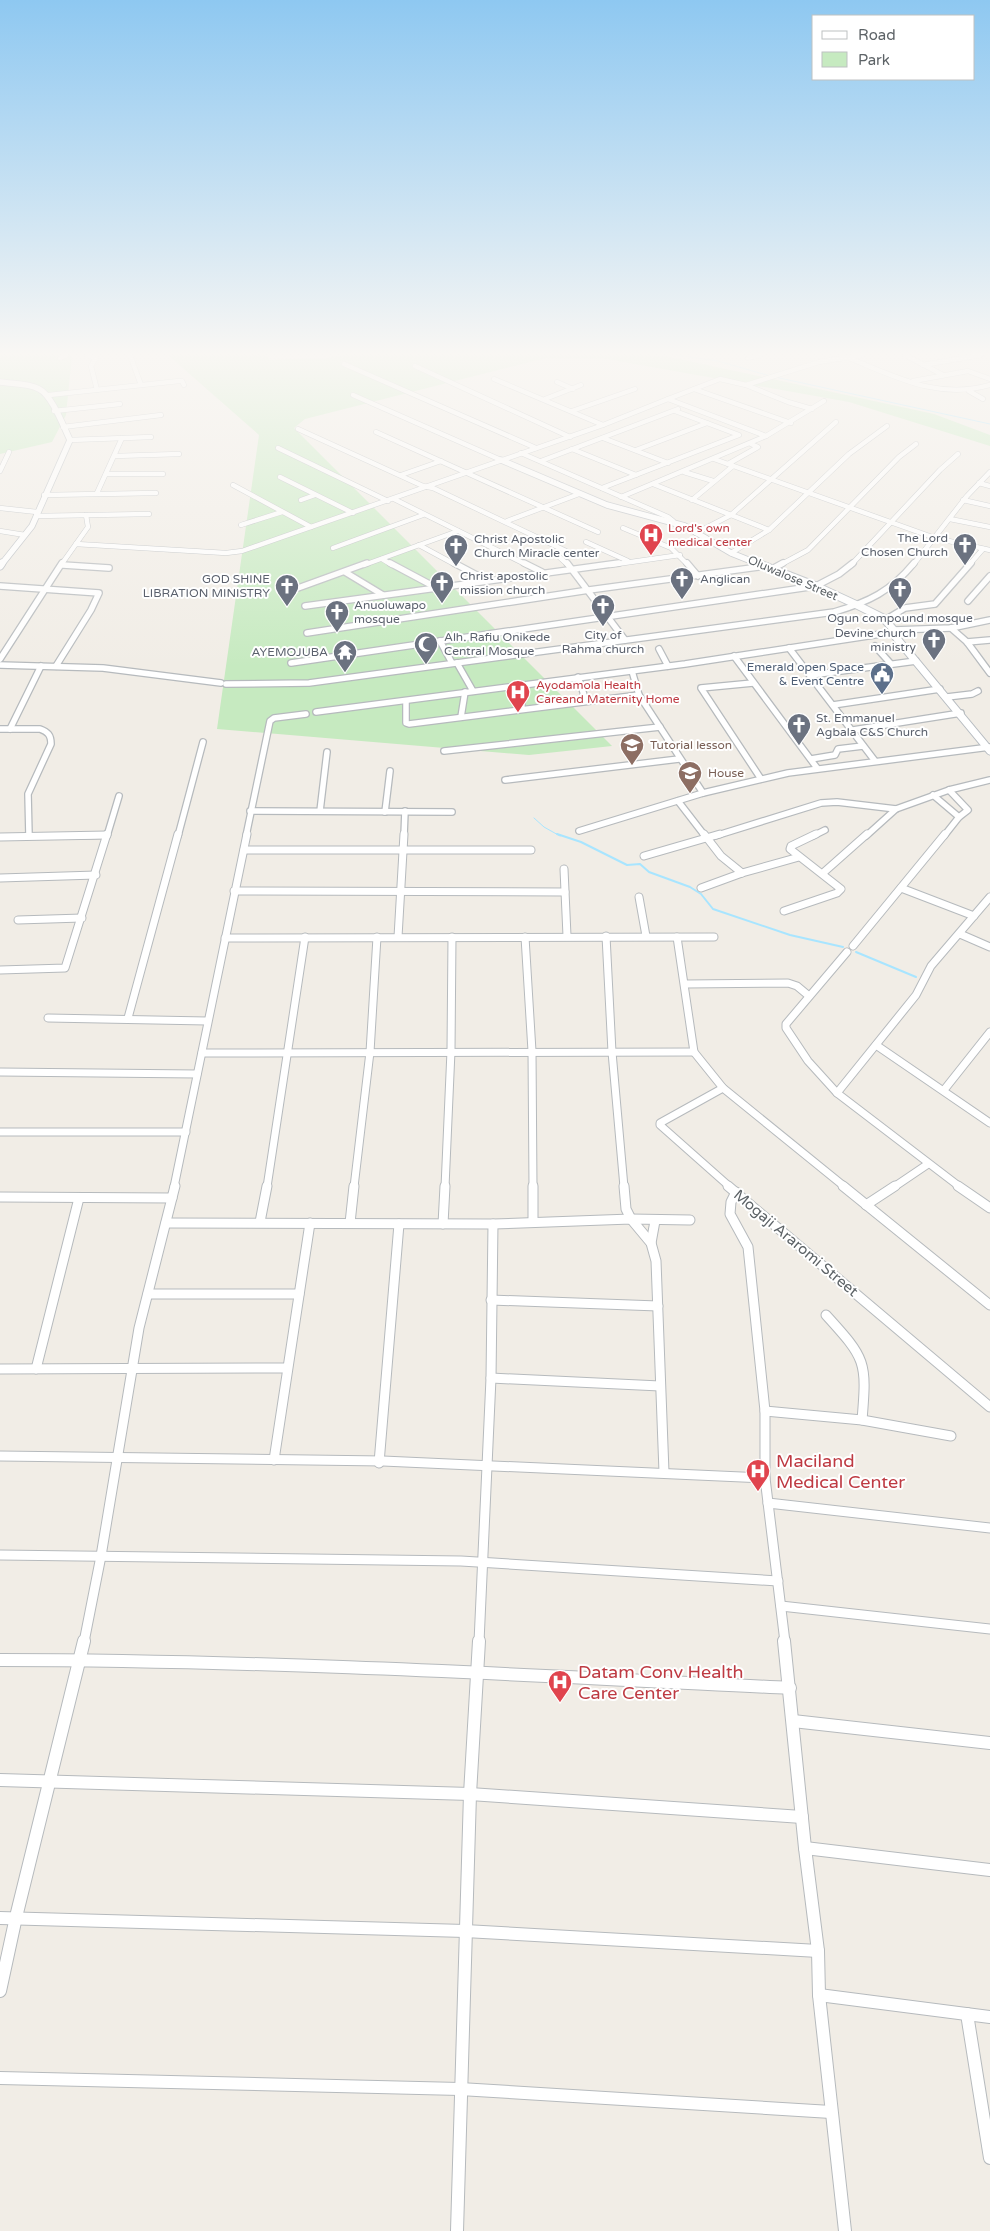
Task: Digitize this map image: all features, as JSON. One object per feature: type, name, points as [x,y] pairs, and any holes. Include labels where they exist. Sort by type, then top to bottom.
[{"type":"street","points":[[0,471],[6,459]]},
{"type":"street","points":[[0,566],[25,535],[61,459]]},
{"type":"street","points":[[97,493],[113,459]]},
{"type":"street","points":[[301,459],[388,501]]},
{"type":"street","points":[[364,459],[507,521],[566,551],[557,555],[572,568],[625,640]]},
{"type":"street","points":[[437,459],[598,532]]},
{"type":"street","points":[[536,459],[668,517],[673,521]]},
{"type":"street","points":[[541,461],[546,459]]},
{"type":"street","points":[[597,459],[636,475]]},
{"type":"street","points":[[658,459],[668,463]]},
{"type":"street","points":[[602,488],[678,459]]},
{"type":"street","points":[[714,459],[934,538],[990,550]]},
{"type":"street","points":[[621,497],[714,459]]},
{"type":"street","points":[[692,500],[739,459]]},
{"type":"street","points":[[696,533],[731,515],[793,459]]},
{"type":"street","points":[[731,553],[769,530],[844,459]]},
{"type":"street","points":[[308,633],[589,590],[769,568],[808,550],[897,459]]},
{"type":"street","points":[[292,663],[816,586],[839,574],[858,559],[952,459]]},
{"type":"street","points":[[76,544],[234,552],[394,499],[501,460]]},
{"type":"street","name":"Oluwalose Street","points":[[501,460],[579,494],[617,508],[673,521],[731,553],[816,586],[886,620],[990,747]]},
{"type":"street","points":[[401,476],[441,461]]},
{"type":"street","points":[[684,472],[713,481]]},
{"type":"street","points":[[0,665],[103,668],[224,684],[308,683],[834,612],[857,605],[888,589],[934,538],[963,500],[990,472]]},
{"type":"street","points":[[106,474],[163,474]]},
{"type":"street","points":[[280,477],[353,513]]},
{"type":"street","points":[[653,484],[769,530]]},
{"type":"street","points":[[979,484],[990,486]]},
{"type":"street","points":[[234,485],[311,527]]},
{"type":"street","points":[[44,495],[156,493]]},
{"type":"street","points":[[507,521],[579,494]]},
{"type":"street","points":[[301,500],[315,495]]},
{"type":"street","points":[[394,499],[423,515],[458,530],[542,572]]},
{"type":"street","points":[[963,500],[990,506]]},
{"type":"street","points":[[0,508],[36,514],[148,514]]},
{"type":"street","points":[[241,525],[282,512]]},
{"type":"street","points":[[0,659],[42,597],[44,589],[88,528],[86,515]]},
{"type":"street","points":[[333,548],[423,515]]},
{"type":"street","points":[[950,519],[990,527]]},
{"type":"street","points":[[623,528],[671,548],[680,554],[698,576]]},
{"type":"street","points":[[298,588],[458,530]]},
{"type":"street","points":[[0,531],[25,535]]},
{"type":"street","points":[[586,542],[628,560]]},
{"type":"street","points":[[419,545],[486,580]]},
{"type":"street","points":[[886,620],[905,608],[935,604],[983,548]]},
{"type":"street","points":[[305,606],[680,554]]},
{"type":"street","points":[[382,559],[436,588]]},
{"type":"street","points":[[63,565],[109,568]]},
{"type":"street","points":[[345,572],[382,595]]},
{"type":"street","points":[[968,601],[990,576]]},
{"type":"street","points":[[0,586],[97,592],[100,594],[56,666]]},
{"type":"street","points":[[316,712],[668,666],[894,631],[951,628],[990,620]]},
{"type":"street","points":[[951,628],[967,642],[990,673]]},
{"type":"street","name":"Oluwalose Street","points":[[894,631],[894,635],[990,747]]},
{"type":"street","points":[[967,642],[990,640]]},
{"type":"street","points":[[440,641],[473,691]]},
{"type":"street","points":[[875,646],[890,664]]},
{"type":"street","points":[[790,648],[875,760]]},
{"type":"street","points":[[659,649],[668,666]]},
{"type":"street","points":[[734,656],[817,768]]},
{"type":"street","points":[[811,676],[916,661]]},
{"type":"street","points":[[10,729],[41,666]]},
{"type":"street","points":[[632,670],[639,695],[702,794]]},
{"type":"street","points":[[578,677],[586,701]]},
{"type":"street","points":[[753,682],[701,688],[761,779]]},
{"type":"street","points":[[521,684],[522,709]]},
{"type":"street","points":[[833,705],[940,689]]},
{"type":"street","points":[[949,697],[972,694],[978,691]]},
{"type":"street","points":[[460,717],[465,692]]},
{"type":"street","points":[[406,701],[407,724],[639,695]]},
{"type":"street","points":[[853,730],[961,713]]},
{"type":"street","points":[[0,1991],[49,1781],[80,1660],[101,1556],[131,1370],[172,1198],[270,721],[274,718],[306,714]]},
{"type":"street","points":[[444,751],[660,727]]},
{"type":"street","points":[[0,729],[46,731],[51,736],[51,744],[28,794],[29,836]]},
{"type":"street","points":[[128,1018],[203,742]]},
{"type":"street","points":[[811,759],[835,755],[838,748],[863,746]]},
{"type":"street","points":[[579,831],[678,800],[761,779],[817,768],[990,747]]},
{"type":"street","points":[[320,811],[327,752]]},
{"type":"street","points":[[505,780],[679,759]]},
{"type":"street","points":[[385,812],[390,771]]},
{"type":"street","points":[[823,873],[896,809],[949,790],[990,780]]},
{"type":"street","points":[[853,946],[968,808],[949,790]]},
{"type":"street","points":[[0,970],[65,968],[96,875],[119,796]]},
{"type":"street","points":[[933,796],[959,817]]},
{"type":"street","points":[[678,800],[705,838],[721,856],[742,873]]},
{"type":"street","points":[[644,856],[821,803],[837,802],[896,809]]},
{"type":"street","points":[[250,811],[452,812]]},
{"type":"street","points":[[398,937],[405,812]]},
{"type":"street","points":[[784,911],[837,893],[841,888],[799,857],[790,848],[803,839],[825,830]]},
{"type":"street","points":[[0,837],[107,835]]},
{"type":"street","points":[[244,850],[530,850]]},
{"type":"street","points":[[701,888],[742,873],[799,857]]},
{"type":"street","points":[[564,868],[567,936]]},
{"type":"street","points":[[0,878],[96,875]]},
{"type":"street","points":[[901,888],[974,916]]},
{"type":"street","points":[[234,891],[565,892]]},
{"type":"street","points":[[639,897],[646,936]]},
{"type":"street","points":[[837,1093],[916,994],[931,966],[990,897]]},
{"type":"street","points":[[18,920],[82,918]]},
{"type":"street","points":[[960,934],[990,947]]},
{"type":"street","points":[[606,936],[612,1052],[626,1209],[631,1219],[651,1242]]},
{"type":"street","points":[[350,1223],[370,1052],[377,937]]},
{"type":"street","points":[[443,1224],[451,1051],[452,937]]},
{"type":"street","points":[[525,937],[532,1051],[534,1222]]},
{"type":"street","points":[[677,937],[686,984],[694,1052],[723,1088],[990,1305]]},
{"type":"street","points":[[225,938],[714,937]]},
{"type":"street","points":[[260,1222],[275,1141],[305,938]]},
{"type":"street","points":[[847,952],[785,1026],[808,1061],[837,1093],[928,1164],[990,1208]]},
{"type":"street","points":[[686,984],[788,984],[797,986],[809,996]]},
{"type":"street","points":[[48,1018],[128,1018],[207,1021]]},
{"type":"street","points":[[944,1090],[990,1032]]},
{"type":"street","points":[[876,1045],[990,1123]]},
{"type":"street","points":[[202,1053],[694,1052]]},
{"type":"street","points":[[0,1072],[197,1074]]},
{"type":"street","name":"Mogaji Araromi Street","points":[[723,1088],[660,1123],[660,1125],[736,1192],[990,1406]]},
{"type":"street","points":[[0,1132],[186,1132]]},
{"type":"street","points":[[866,1205],[928,1164]]},
{"type":"street","points":[[736,1192],[731,1202],[730,1214],[748,1247],[765,1411],[765,1478],[781,1606],[805,1848],[818,1951],[819,1995],[845,2231]]},
{"type":"street","points":[[0,1197],[172,1198]]},
{"type":"street","points":[[36,1369],[79,1198]]},
{"type":"street","points":[[166,1223],[493,1224],[631,1219],[655,1221],[690,1220]]},
{"type":"street","points":[[655,1221],[651,1242],[656,1261],[664,1472]]},
{"type":"street","points":[[274,1460],[286,1368],[310,1223]]},
{"type":"street","points":[[379,1463],[399,1224]]},
{"type":"street","points":[[456,2231],[470,1794],[478,1673],[491,1378],[493,1224]]},
{"type":"street","points":[[148,1294],[298,1294]]},
{"type":"street","points":[[491,1300],[658,1306]]},
{"type":"street","points":[[826,1315],[857,1351],[862,1362],[865,1374],[862,1420]]},
{"type":"street","points":[[0,1369],[286,1368]]},
{"type":"street","points":[[491,1378],[660,1386]]},
{"type":"street","points":[[765,1411],[862,1420],[951,1436]]},
{"type":"street","points":[[0,1456],[117,1456],[487,1466],[664,1472],[765,1478]]},
{"type":"street","points":[[768,1503],[990,1528]]},
{"type":"street","points":[[0,1555],[482,1562],[778,1581]]},
{"type":"street","points":[[781,1606],[990,1629]]},
{"type":"street","points":[[0,1660],[80,1660],[478,1673],[790,1688]]},
{"type":"street","points":[[793,1721],[990,1743]]},
{"type":"street","points":[[0,1780],[470,1794],[802,1817]]},
{"type":"street","points":[[805,1848],[990,1870]]},
{"type":"street","points":[[0,1918],[465,1932],[818,1951]]},
{"type":"street","points":[[819,1995],[990,2017]]},
{"type":"street","points":[[967,2014],[990,2158]]},
{"type":"street","points":[[0,2078],[460,2089],[831,2112]]},
{"type":"green space","points":[[256,459],[325,459],[612,746],[529,755],[217,729]]},
{"type":"waterway","points":[[534,818],[544,827],[560,836]]},
{"type":"waterway","points":[[557,834],[581,842],[627,865],[640,864],[649,872],[690,887],[701,894],[713,909],[790,935],[843,947]]},
{"type":"waterway","points":[[856,952],[916,977]]},
{"type":"place","name":"Lord's own medical center","points":[[651,556]]},
{"type":"place","name":"The Lord Chosen Church","points":[[965,566]]},
{"type":"place","name":"Christ Apostolic Church Miracle center","points":[[456,567]]},
{"type":"place","name":"Anglican","points":[[682,600]]},
{"type":"place","name":"Christ apostolic mission church","points":[[442,604]]},
{"type":"place","name":"GOD SHINE LIBRATION MINISTRY","points":[[287,607]]},
{"type":"place","name":"Ogun compound mosque","points":[[900,610]]},
{"type":"place","name":"City of Rahma church","points":[[603,627]]},
{"type":"place","name":"Anuoluwapo mosque","points":[[337,633]]},
{"type":"place","name":"Devine church ministry","points":[[934,661]]},
{"type":"place","name":"Alh. Rafiu Onikede Central Mosque","points":[[426,665]]},
{"type":"place","name":"AYEMOJUBA","points":[[345,673]]},
{"type":"place","name":"Emerald open Space & Event Centre","points":[[882,695]]},
{"type":"place","name":"Ayodamola Health Careand Maternity Home","points":[[518,713]]},
{"type":"place","name":"St. Emmanuel Agbala C&S Church","points":[[799,746]]},
{"type":"place","name":"Tutorial lesson","points":[[632,766]]},
{"type":"place","name":"House","points":[[690,794]]},
{"type":"place","name":"Maciland Medical Center","points":[[758,1492]]},
{"type":"place","name":"Datam Conv Health Care Center","points":[[560,1703]]}]
